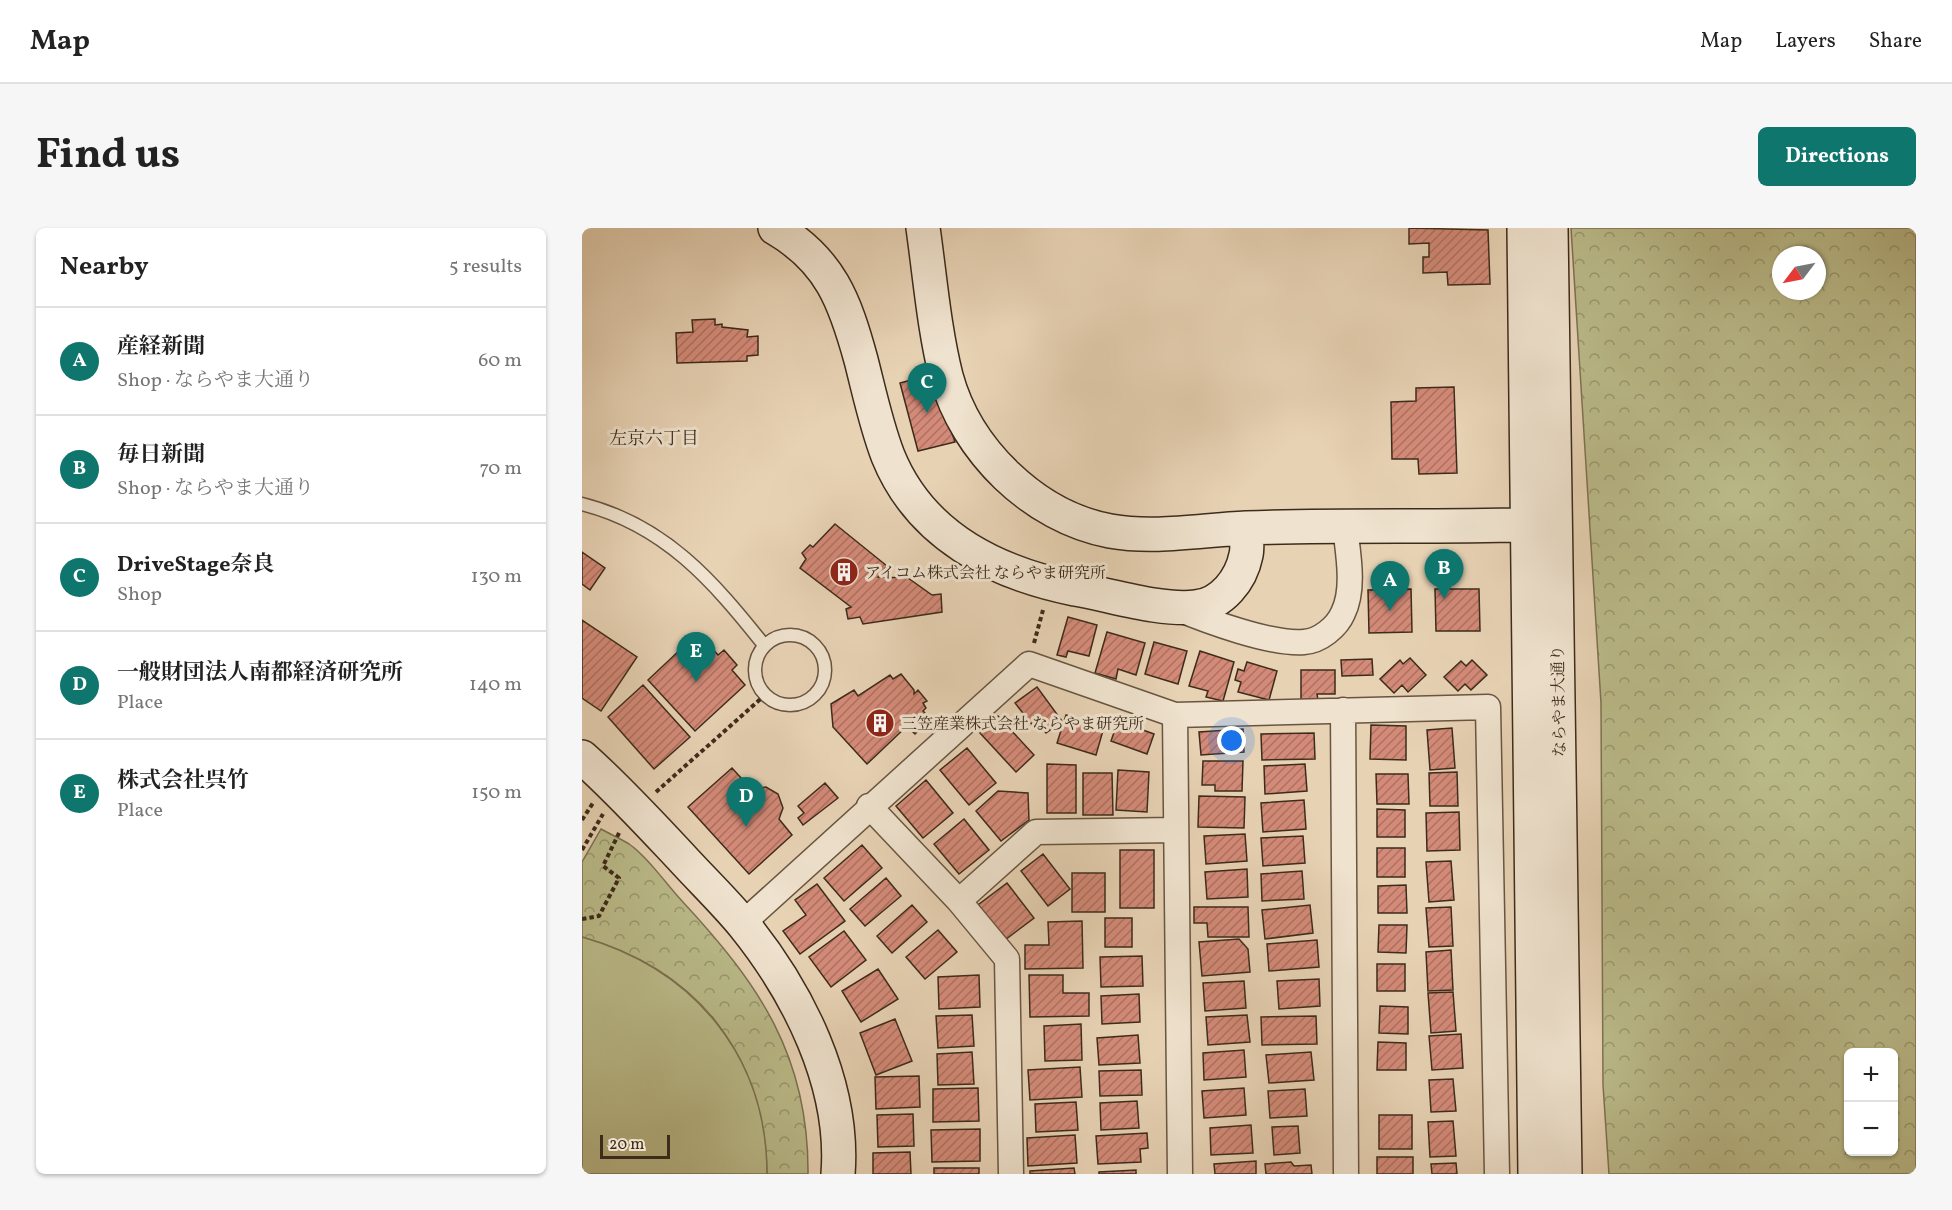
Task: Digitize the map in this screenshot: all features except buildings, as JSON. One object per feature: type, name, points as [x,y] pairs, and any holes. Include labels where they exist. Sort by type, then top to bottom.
[{"type":"street","points":[[775,228],[800,244],[834,283],[848,312],[888,456],[897,476],[918,506],[941,531],[961,547],[993,565],[1050,584],[1175,608],[1213,624],[1288,642],[1315,640],[1335,625],[1343,614],[1348,598],[1345,527]]},
{"type":"street","points":[[923,228],[947,378],[961,413],[979,444],[1004,473],[1029,496],[1045,506],[1084,524],[1111,531],[1163,534],[1246,528],[1542,524]]},
{"type":"street","name":"ならやま大通り","points":[[1524,228],[1542,524],[1565,1174]]},
{"type":"street","name":"ならやま大通り","points":[[1535,1174],[1542,524],[1551,228]]},
{"type":"street","points":[[1175,608],[1207,604],[1230,590],[1246,555],[1246,528]]},
{"type":"street","points":[[742,924],[1029,664],[1175,715],[1488,707],[1497,1174]]},
{"type":"street","points":[[1343,710],[1346,1174]]},
{"type":"street","points":[[1175,715],[1180,1174]]},
{"type":"street","points":[[582,757],[609,781],[742,924],[788,989],[808,1027],[822,1063],[833,1110],[838,1174]]},
{"type":"street","points":[[870,806],[959,902],[1007,959],[1011,1174]]},
{"type":"street","points":[[959,902],[1036,832],[1175,830]]},
{"type":"lane","points":[[582,504],[610,511],[659,536],[721,591],[764,645]]},
{"type":"lane","points":[[781,635],[801,636],[819,650],[825,670],[823,682],[815,694],[801,703],[777,702],[765,695],[757,683],[754,672],[755,662],[764,645],[781,635]]},
{"type":"path","points":[[1029,664],[1050,584]]},
{"type":"path","points":[[654,793],[765,695]]},
{"type":"path","points":[[582,820],[596,797]]},
{"type":"path","points":[[582,850],[606,808]]},
{"type":"path","points":[[582,919],[599,916],[619,878],[603,866],[622,826]]},
{"type":"green space","points":[[1571,228],[1916,228],[1916,1174],[1609,1174],[1603,1085],[1601,703]]},
{"type":"green space","points":[[601,829],[629,844],[643,856],[710,932],[756,993],[774,1024],[789,1058],[800,1093],[806,1132],[808,1174],[767,1174],[763,1131],[753,1091],[738,1055],[717,1023],[691,995],[659,971],[623,952],[582,937],[582,862]]},
{"type":"green space","points":[[582,937],[622,952],[658,971],[690,995],[716,1023],[738,1056],[754,1092],[764,1131],[767,1174],[582,1174]]},
{"type":"place","name":"DriveStage奈良","points":[[927,413]]},
{"type":"place","name":"アイコム株式会社 ならやま研究所","points":[[844,572]]},
{"type":"place","name":"毎日新聞","points":[[1444,599]]},
{"type":"place","name":"産経新聞","points":[[1390,611]]},
{"type":"place","name":"株式会社呉竹","points":[[696,682]]},
{"type":"place","name":"三笠産業株式会社 ならやま研究所","points":[[880,723]]},
{"type":"place","name":"一般財団法人南都経済研究所","points":[[746,827]]},
{"type":"district","name":"左京六丁目","points":[[654,438]]}]
